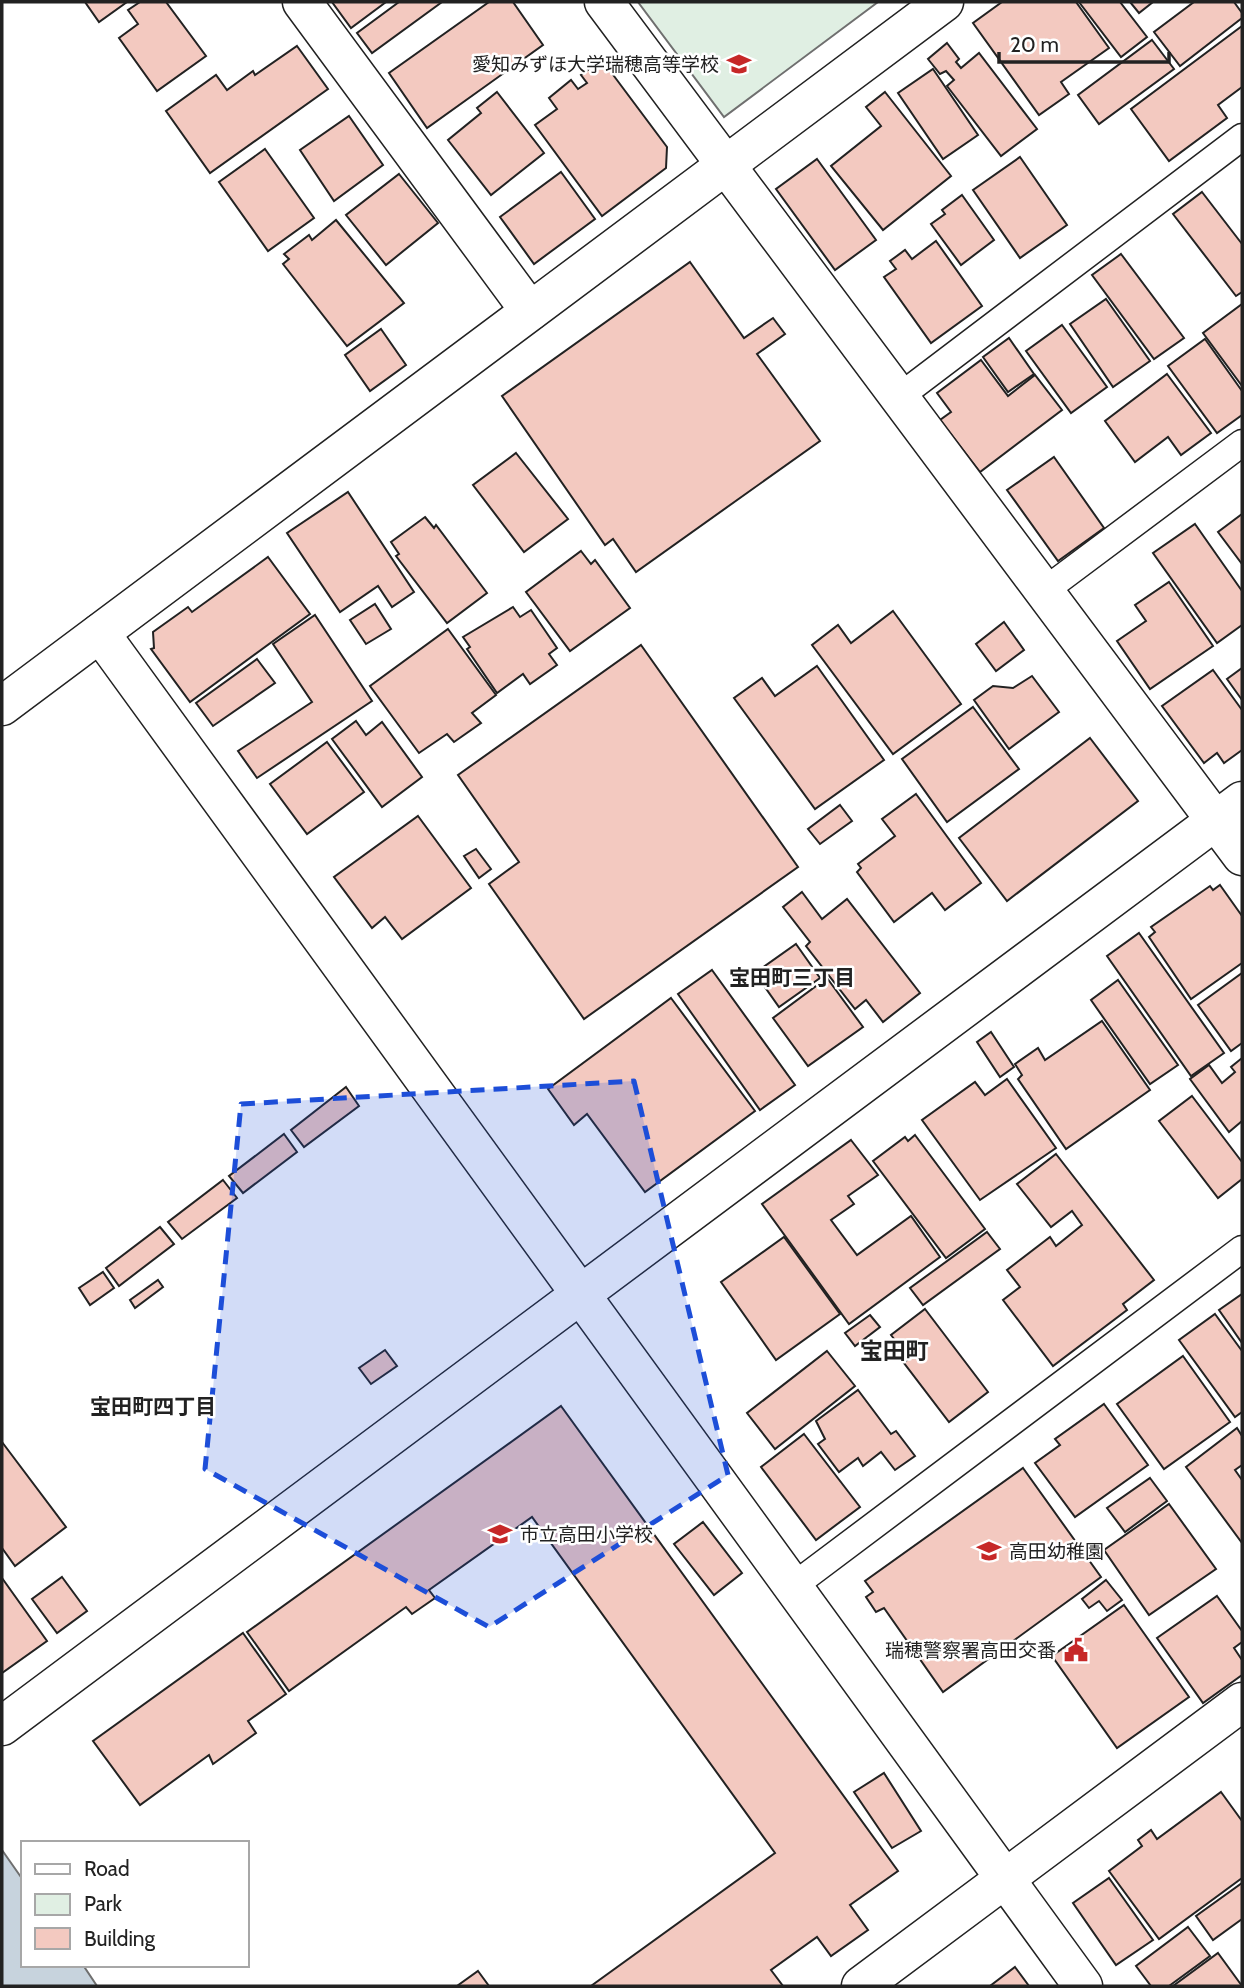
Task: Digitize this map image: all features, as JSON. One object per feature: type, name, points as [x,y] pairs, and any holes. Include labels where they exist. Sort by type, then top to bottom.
[{"type":"street","points":[[302,2],[530,312]]},
{"type":"street","points":[[604,2],[1044,591],[1229,811],[1242,856]]},
{"type":"street","points":[[2,706],[944,2]]},
{"type":"street","points":[[100,633],[1083,1986]]},
{"type":"street","points":[[2,1726],[1229,811]]},
{"type":"street","points":[[861,1986],[1242,1702]]},
{"type":"lane","points":[[899,397],[1242,137]]},
{"type":"lane","points":[[1044,591],[1242,443]]},
{"type":"lane","points":[[792,1587],[1242,1249]]},
{"type":"highlighted area","points":[[634,1081],[728,1475],[489,1627],[205,1469],[241,1104]]},
{"type":"green space","name":"愛知みずほ大学瑞穂高等学校","points":[[638,2],[878,2],[724,117]]},
{"type":"shaded area","points":[[2,1850],[21,1877],[21,1967],[84,1967],[97,1986],[2,1986]]},
{"type":"building","points":[[85,2],[127,2],[99,22]]},
{"type":"building","points":[[140,2],[166,2],[206,56],[157,91],[119,38],[138,24],[128,10]]},
{"type":"building","points":[[332,2],[386,2],[351,28]]},
{"type":"building","points":[[399,2],[442,2],[372,53],[357,33]]},
{"type":"building","points":[[489,2],[513,2],[543,45],[427,128],[389,73]]},
{"type":"building","points":[[1002,2],[1076,2],[1109,48],[1061,82],[1069,94],[1039,115],[973,23]]},
{"type":"building","points":[[1079,2],[1120,2],[1147,37],[1121,57]]},
{"type":"building","points":[[1130,2],[1153,2],[1139,13]]},
{"type":"building","points":[[1194,2],[1234,2],[1242,13],[1242,18],[1180,66],[1154,32]]},
{"type":"building","points":[[1242,26],[1242,87],[1218,105],[1227,118],[1169,161],[1131,109]]},
{"type":"building","points":[[1152,40],[1174,69],[1099,124],[1078,95]]},
{"type":"building","points":[[947,43],[959,59],[956,62],[961,68],[979,53],[1037,129],[1001,156],[947,86],[954,80],[946,71],[940,74],[928,59]]},
{"type":"building","points":[[297,46],[328,89],[210,173],[166,111],[216,75],[227,90],[253,71],[255,75]]},
{"type":"building","points":[[602,60],[667,147],[666,168],[602,216],[535,125],[557,109],[549,98],[571,80],[578,89],[587,83],[581,75]]},
{"type":"building","points":[[933,69],[978,135],[943,159],[898,93]]},
{"type":"building","points":[[497,92],[544,153],[491,195],[448,140],[481,113],[477,108]]},
{"type":"building","points":[[885,92],[951,176],[883,230],[831,166],[881,126],[866,107]]},
{"type":"building","points":[[349,116],[383,165],[334,201],[300,150]]},
{"type":"building","points":[[265,149],[314,218],[268,251],[219,182]]},
{"type":"building","points":[[1020,157],[1067,225],[1020,258],[973,190]]},
{"type":"building","points":[[817,159],[876,240],[835,270],[776,189]]},
{"type":"building","points":[[561,172],[595,219],[534,264],[500,217]]},
{"type":"building","points":[[399,174],[438,223],[386,265],[346,215]]},
{"type":"building","points":[[1202,192],[1242,244],[1242,292],[1236,296],[1173,214]]},
{"type":"building","points":[[962,195],[994,240],[961,265],[931,224],[945,214],[942,210]]},
{"type":"building","points":[[336,220],[404,303],[347,346],[283,264],[289,259],[284,254],[309,235],[312,240]]},
{"type":"building","points":[[936,241],[982,306],[931,343],[884,277],[896,269],[890,261],[905,250],[912,259]]},
{"type":"building","points":[[1121,254],[1184,338],[1154,359],[1092,275]]},
{"type":"building","points":[[690,262],[744,338],[773,318],[785,334],[757,354],[820,441],[636,572],[613,539],[605,545],[502,396]]},
{"type":"building","points":[[1106,299],[1150,361],[1113,387],[1070,324]]},
{"type":"building","points":[[1242,304],[1242,386],[1203,333]]},
{"type":"building","points":[[1062,325],[1107,387],[1071,413],[1026,351]]},
{"type":"building","points":[[381,329],[406,365],[370,391],[345,355]]},
{"type":"building","points":[[1009,338],[1034,374],[1008,392],[983,357]]},
{"type":"building","points":[[1205,339],[1242,391],[1242,415],[1217,433],[1168,366]]},
{"type":"building","points":[[981,360],[1008,396],[1035,375],[1062,410],[980,472],[940,420],[951,412],[937,393]]},
{"type":"building","points":[[1167,374],[1211,433],[1181,455],[1168,437],[1135,462],[1105,421]]},
{"type":"building","points":[[516,453],[568,519],[524,552],[473,485]]},
{"type":"building","points":[[1054,457],[1104,528],[1058,561],[1007,490]]},
{"type":"building","points":[[348,492],[414,592],[392,607],[378,586],[340,612],[287,533]]},
{"type":"building","points":[[1242,514],[1242,564],[1218,532]]},
{"type":"building","points":[[425,517],[434,528],[436,525],[487,593],[447,623],[396,556],[399,554],[391,542]]},
{"type":"building","points":[[1195,524],[1242,591],[1242,625],[1217,643],[1153,553]]},
{"type":"building","points":[[581,551],[591,564],[595,560],[630,608],[570,651],[526,592]]},
{"type":"building","points":[[268,557],[310,614],[190,702],[151,649],[154,648],[153,632],[188,607],[192,612]]},
{"type":"building","points":[[1169,582],[1213,646],[1150,689],[1117,641],[1146,621],[1135,605]]},
{"type":"building","points":[[375,604],[391,629],[366,644],[350,620]]},
{"type":"building","points":[[513,607],[520,617],[531,610],[557,648],[549,654],[557,665],[530,684],[523,674],[497,693],[467,649],[470,647],[463,637]]},
{"type":"building","points":[[893,611],[961,704],[893,754],[812,645],[838,625],[851,643]]},
{"type":"building","points":[[315,615],[372,701],[257,778],[238,751],[312,702],[273,644]]},
{"type":"building","points":[[1004,622],[1024,650],[996,671],[976,644]]},
{"type":"building","points":[[448,629],[496,695],[472,713],[481,723],[454,742],[447,734],[419,753],[370,686]]},
{"type":"building","points":[[641,645],[798,867],[584,1019],[489,884],[519,862],[458,775]]},
{"type":"building","points":[[257,659],[275,683],[213,726],[196,703]]},
{"type":"building","points":[[817,666],[884,760],[815,809],[734,698],[762,678],[775,696]]},
{"type":"building","points":[[1242,668],[1242,700],[1227,679]]},
{"type":"building","points":[[1213,670],[1242,710],[1242,750],[1224,763],[1217,753],[1204,763],[1162,706]]},
{"type":"building","points":[[1032,676],[1059,712],[1009,749],[974,700],[993,686],[1013,688]]},
{"type":"building","points":[[973,707],[1019,769],[947,822],[902,759]]},
{"type":"building","points":[[356,721],[366,735],[382,722],[422,777],[382,807],[332,739]]},
{"type":"building","points":[[1090,738],[1138,801],[1007,901],[959,838]]},
{"type":"building","points":[[327,742],[364,792],[307,834],[270,784]]},
{"type":"building","points":[[916,794],[981,883],[945,910],[932,893],[894,922],[857,872],[861,868],[858,864],[895,836],[882,819]]},
{"type":"building","points":[[840,805],[852,821],[820,844],[808,829]]},
{"type":"building","points":[[418,816],[471,888],[402,939],[385,917],[372,928],[334,877]]},
{"type":"building","points":[[476,849],[491,869],[479,878],[464,856]]},
{"type":"building","points":[[1220,885],[1242,916],[1242,963],[1191,999],[1149,937],[1155,932],[1151,927],[1210,886],[1213,890]]},
{"type":"building","points":[[802,892],[822,919],[847,899],[920,993],[883,1022],[866,1000],[855,1009],[806,946],[810,942],[783,907]]},
{"type":"building","points":[[1139,933],[1224,1053],[1191,1076],[1107,956]]},
{"type":"building","points":[[796,944],[820,978],[779,1007],[755,973]]},
{"type":"building","points":[[712,970],[795,1085],[760,1110],[678,994]]},
{"type":"building","points":[[1242,973],[1242,1043],[1231,1051],[1198,1005]]},
{"type":"building","points":[[827,978],[863,1027],[808,1066],[773,1018]]},
{"type":"building","points":[[1118,980],[1178,1065],[1150,1084],[1091,1000]]},
{"type":"building","points":[[671,998],[755,1111],[645,1192],[587,1114],[574,1125],[548,1089]]},
{"type":"building","points":[[1102,1021],[1150,1090],[1066,1149],[1018,1079],[1022,1075],[1015,1064],[1038,1048],[1045,1060]]},
{"type":"building","points":[[991,1032],[1014,1067],[1000,1077],[977,1042]]},
{"type":"building","points":[[1242,1058],[1242,1121],[1229,1132],[1190,1079],[1209,1065],[1222,1083],[1235,1072],[1231,1067]]},
{"type":"building","points":[[1007,1079],[1056,1148],[980,1200],[922,1120],[975,1082],[985,1095]]},
{"type":"building","points":[[346,1087],[359,1106],[304,1147],[291,1130]]},
{"type":"building","points":[[1192,1096],[1242,1162],[1242,1179],[1218,1198],[1159,1121]]},
{"type":"building","points":[[284,1134],[297,1152],[243,1193],[229,1176]]},
{"type":"building","points":[[915,1135],[985,1229],[946,1258],[873,1161],[905,1137],[908,1141]]},
{"type":"building","points":[[851,1140],[878,1175],[848,1196],[854,1204],[831,1220],[857,1255],[911,1216],[940,1257],[849,1324],[762,1204]]},
{"type":"building","points":[[1056,1154],[1154,1280],[1123,1304],[1127,1310],[1053,1366],[1003,1300],[1020,1287],[1007,1270],[1050,1237],[1056,1246],[1082,1225],[1072,1211],[1051,1227],[1017,1184]]},
{"type":"building","points":[[223,1180],[237,1198],[182,1239],[168,1222]]},
{"type":"building","points":[[160,1227],[174,1244],[119,1286],[106,1268]]},
{"type":"building","points":[[987,1232],[1000,1249],[923,1305],[910,1288]]},
{"type":"building","points":[[784,1237],[840,1314],[776,1360],[721,1282]]},
{"type":"building","points":[[103,1272],[114,1288],[90,1305],[79,1288]]},
{"type":"building","points":[[158,1280],[163,1287],[135,1308],[130,1300]]},
{"type":"building","points":[[1242,1294],[1242,1343],[1219,1310]]},
{"type":"building","points":[[925,1309],[988,1392],[949,1422],[904,1363],[909,1358],[891,1335]]},
{"type":"building","points":[[1215,1314],[1242,1351],[1242,1412],[1235,1417],[1179,1340]]},
{"type":"building","points":[[870,1315],[880,1327],[855,1346],[845,1333]]},
{"type":"building","points":[[385,1350],[397,1366],[371,1384],[359,1368]]},
{"type":"building","points":[[827,1351],[855,1386],[775,1449],[747,1413]]},
{"type":"building","points":[[1183,1356],[1230,1422],[1164,1469],[1117,1404]]},
{"type":"building","points":[[858,1390],[891,1434],[896,1431],[915,1456],[895,1470],[881,1452],[863,1466],[858,1458],[839,1472],[818,1444],[825,1439],[816,1421]]},
{"type":"building","points":[[1104,1404],[1148,1465],[1075,1517],[1035,1463],[1060,1445],[1055,1439]]},
{"type":"building","points":[[561,1406],[898,1871],[850,1905],[868,1930],[831,1956],[817,1937],[771,1970],[783,1986],[591,1986],[775,1853],[532,1517],[429,1590],[435,1598],[412,1614],[406,1607],[289,1691],[247,1632]]},
{"type":"building","points":[[1237,1428],[1242,1436],[1242,1465],[1235,1470],[1242,1480],[1242,1543],[1186,1467]]},
{"type":"building","points":[[804,1434],[860,1507],[816,1540],[761,1467]]},
{"type":"building","points":[[2,1442],[66,1527],[15,1566],[2,1548]]},
{"type":"building","points":[[1023,1468],[1101,1577],[943,1692],[884,1608],[876,1612],[866,1597],[873,1592],[865,1581]]},
{"type":"building","points":[[1150,1478],[1167,1501],[1125,1532],[1107,1508]]},
{"type":"building","points":[[1169,1504],[1216,1569],[1149,1615],[1104,1550]]},
{"type":"building","points":[[703,1522],[742,1573],[714,1595],[674,1544]]},
{"type":"building","points":[[62,1577],[87,1611],[57,1633],[32,1599]]},
{"type":"building","points":[[2,1578],[47,1641],[2,1673]]},
{"type":"building","points":[[1106,1580],[1122,1600],[1107,1611],[1099,1601],[1089,1608],[1082,1599]]},
{"type":"building","points":[[1217,1596],[1242,1631],[1242,1642],[1234,1648],[1242,1660],[1242,1675],[1203,1703],[1157,1638]]},
{"type":"building","points":[[1124,1605],[1189,1697],[1117,1748],[1052,1656]]},
{"type":"building","points":[[243,1633],[286,1694],[248,1721],[256,1733],[213,1764],[209,1755],[140,1805],[93,1741]]},
{"type":"building","points":[[884,1773],[921,1831],[892,1848],[854,1792]]},
{"type":"building","points":[[1221,1792],[1242,1821],[1242,1878],[1159,1939],[1109,1871],[1142,1846],[1138,1840],[1151,1830],[1157,1839]]},
{"type":"building","points":[[1109,1878],[1153,1940],[1116,1965],[1073,1903]]},
{"type":"building","points":[[1242,1883],[1242,1919],[1213,1940],[1196,1916]]},
{"type":"building","points":[[1188,1927],[1210,1956],[1169,1986],[1151,1986],[1136,1966]]},
{"type":"building","points":[[1218,1953],[1242,1986],[1173,1986]]},
{"type":"building","points":[[1015,1967],[1029,1986],[990,1986]]},
{"type":"building","points":[[478,1971],[489,1986],[457,1986]]},
{"type":"place","name":"愛知みずほ大学瑞穂高等学校","points":[[739,64]]},
{"type":"place","name":"市立高田小学校","points":[[500,1534]]},
{"type":"place","name":"高田幼稚園","points":[[989,1551]]},
{"type":"place","name":"瑞穂警察署高田交番","points":[[1076,1650]]},
{"type":"district","name":"宝田町三丁目","points":[[792,977]]},
{"type":"district","name":"宝田町","points":[[894,1351]]},
{"type":"district","name":"宝田町四丁目","points":[[153,1406]]}]
